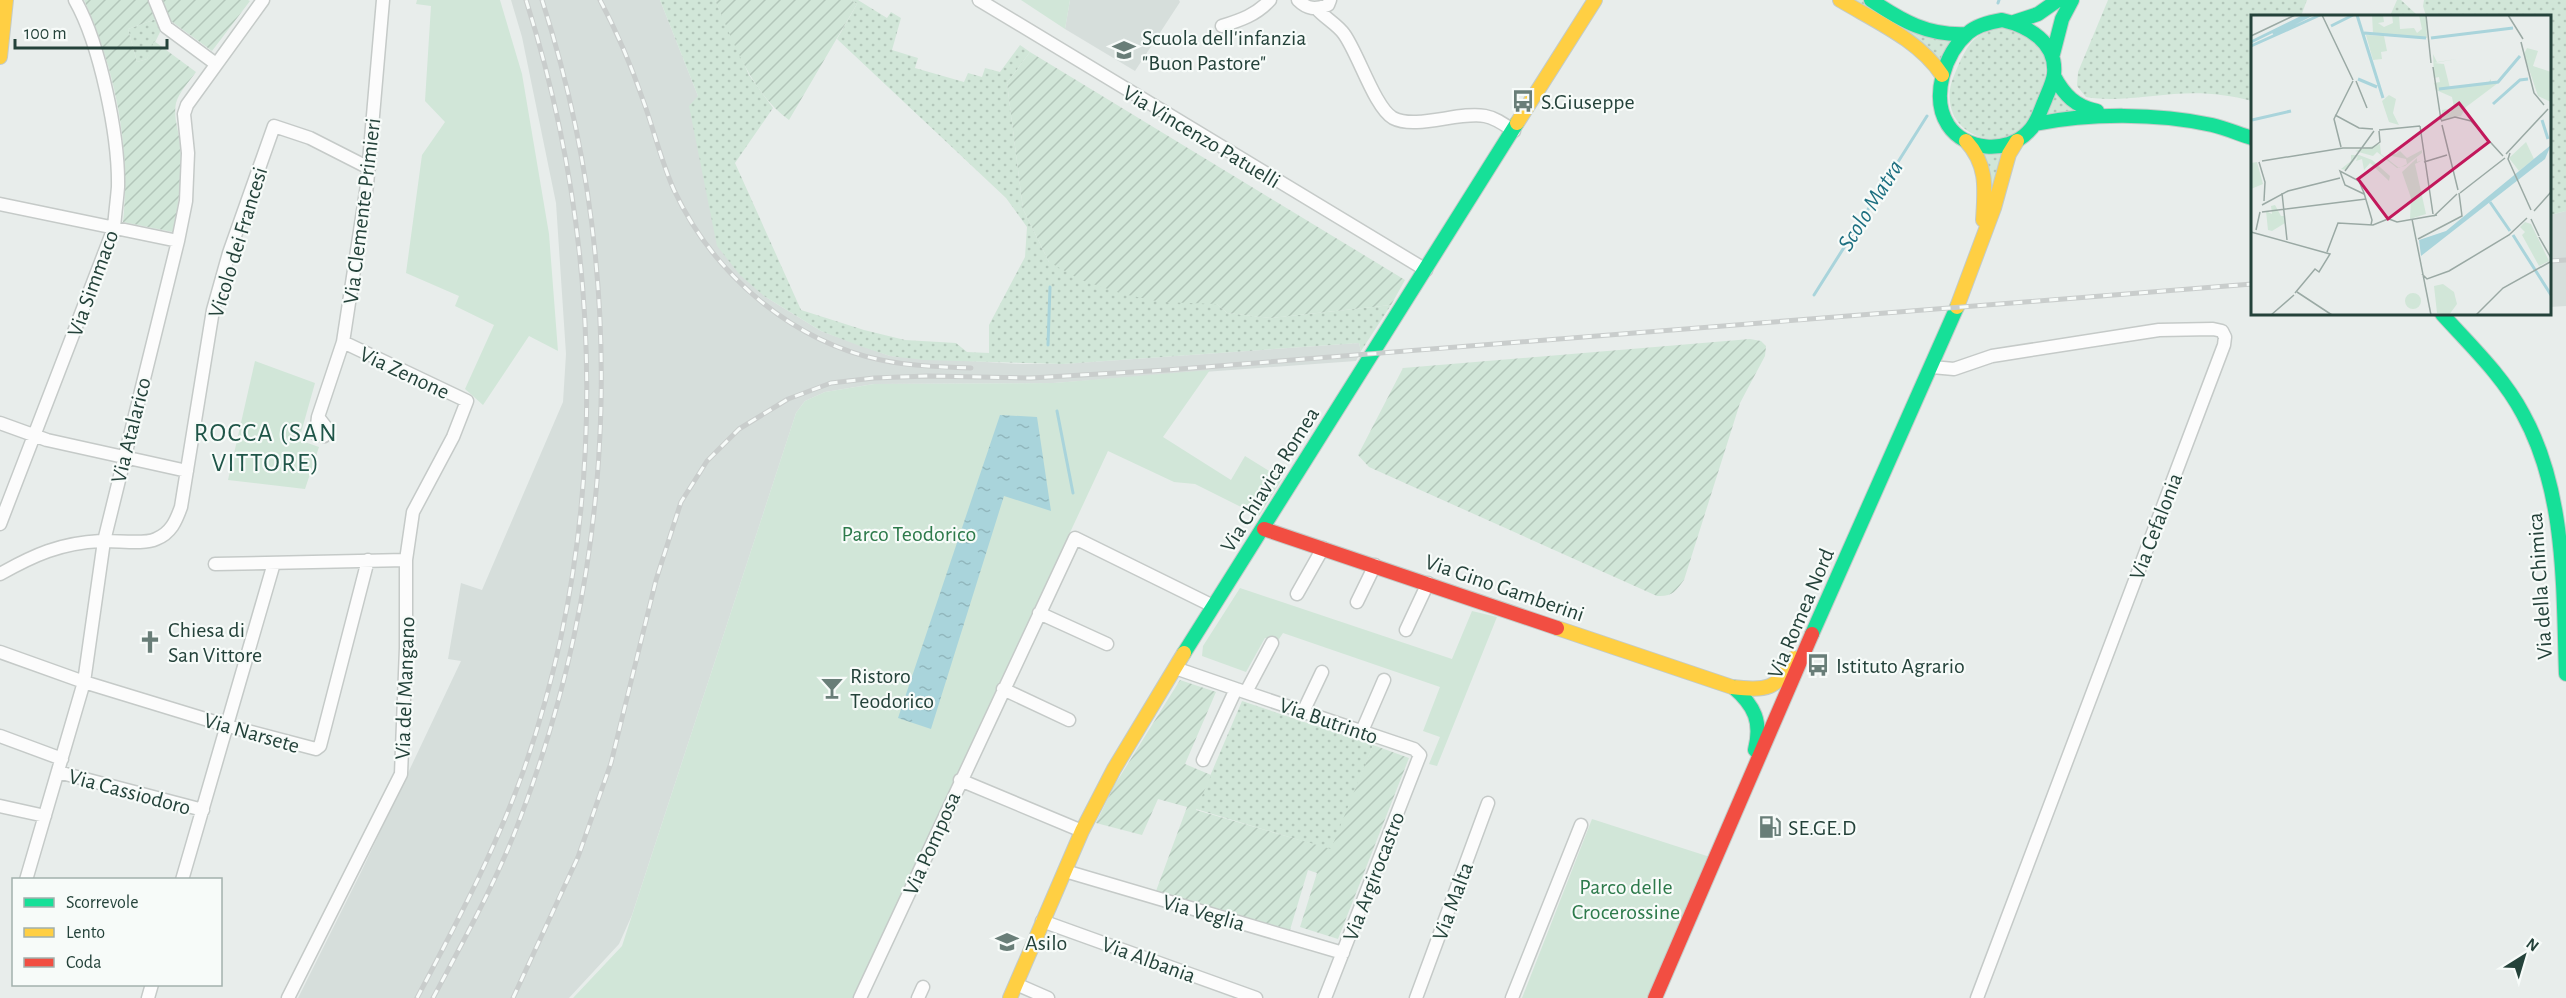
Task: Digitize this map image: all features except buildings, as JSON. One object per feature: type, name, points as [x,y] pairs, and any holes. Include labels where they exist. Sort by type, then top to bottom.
[{"type":"street","points":[[0,57],[6,0]]},
{"type":"street","name":"Via Simmaco","points":[[0,524],[114,228],[118,186],[116,145],[91,38],[75,0]]},
{"type":"street","points":[[154,0],[166,27],[216,64]]},
{"type":"street","name":"Via Atalarico","points":[[26,878],[84,682],[104,541],[178,242],[186,201],[188,153],[184,114],[193,95],[263,0]]},
{"type":"street","name":"Via Clemente Primieri","points":[[318,417],[343,342],[369,168],[383,0]]},
{"type":"street","name":"Via Vincenzo Patuelli","points":[[979,0],[1426,270]]},
{"type":"street","points":[[1222,26],[1251,16],[1261,10],[1270,0]]},
{"type":"street","points":[[1298,0],[1304,6],[1317,9],[1344,34],[1382,106],[1394,118],[1412,121],[1477,115],[1494,118],[1514,131]]},
{"type":"street","points":[[1317,9],[1328,5],[1330,0]]},
{"type":"street","name":"Via Chiavica Romea","points":[[1010,998],[1082,831],[1114,769],[1213,606],[1264,529],[1595,0]]},
{"type":"street","points":[[1839,0],[1918,48],[1939,68],[1942,75]]},
{"type":"street","points":[[1870,0],[1925,32],[1948,36],[1967,34]]},
{"type":"street","points":[[2014,22],[2032,18],[2050,8],[2058,0]]},
{"type":"street","points":[[2072,0],[2061,19],[2053,54],[2054,76],[2059,88],[2072,103],[2081,108],[2124,117],[2172,118],[2214,125],[2251,137]]},
{"type":"street","points":[[2053,54],[2032,31],[2014,22],[2002,20],[1978,26],[1959,44],[1942,75],[1940,102],[1942,116],[1950,128],[1965,141],[1986,147],[2007,146],[2027,134],[2035,124],[2054,76]]},
{"type":"street","points":[[2035,124],[2070,117],[2114,119],[2124,117]]},
{"type":"street","name":"Vicolo dei Francesi","points":[[0,574],[47,549],[104,541],[154,540],[165,534],[176,522],[187,471],[213,310],[229,253],[274,126],[310,138],[369,168]]},
{"type":"street","name":"Via Romea Nord","points":[[1965,141],[1975,149],[1986,171],[1981,244]]},
{"type":"street","name":"Via Romea Nord","points":[[1655,998],[1813,631],[1932,367],[1994,208],[2009,153],[2018,141]]},
{"type":"street","points":[[0,204],[178,242]]},
{"type":"street","name":"Via della Chimica","points":[[2443,315],[2496,376],[2524,414],[2547,467],[2560,536],[2566,674]]},
{"type":"street","name":"Via Cefalonia","points":[[1932,367],[1954,369],[1992,356],[2159,330],[2213,329],[2222,331],[2225,338],[1977,998]]},
{"type":"street","name":"Via Zenone","points":[[343,342],[467,401]]},
{"type":"street","name":"Via del Mangano","points":[[288,998],[400,774],[406,648],[406,560],[413,512],[453,437],[467,401]]},
{"type":"street","points":[[0,423],[34,436],[187,471]]},
{"type":"street","name":"Via Gino Gamberini","points":[[1264,529],[1732,687],[1761,691]]},
{"type":"street","name":"Via Pomposa","points":[[860,998],[1075,538],[1213,606]]},
{"type":"street","points":[[1297,594],[1323,548]]},
{"type":"street","name":"Via Narsete","points":[[0,652],[84,682],[312,750],[320,746],[369,560]]},
{"type":"street","points":[[215,564],[406,560]]},
{"type":"street","points":[[182,878],[274,564]]},
{"type":"street","points":[[1358,602],[1375,566]]},
{"type":"street","points":[[1406,630],[1428,583]]},
{"type":"street","points":[[1039,613],[1107,644]]},
{"type":"street","points":[[1761,691],[1772,687],[1785,674],[1802,642],[1813,631]]},
{"type":"street","points":[[1203,760],[1241,691],[1272,643]]},
{"type":"street","name":"Via Butrinto","points":[[1175,668],[1413,749],[1420,755]]},
{"type":"street","points":[[1303,712],[1322,672]]},
{"type":"street","points":[[1362,731],[1384,680]]},
{"type":"street","name":"Via Gino Gamberini","points":[[1732,687],[1765,712],[1780,711]]},
{"type":"street","points":[[1003,689],[1069,720]]},
{"type":"street","points":[[1761,691],[1771,696],[1780,711]]},
{"type":"street","points":[[1750,700],[1758,716],[1760,733],[1754,754],[1755,770]]},
{"type":"street","name":"Via Cassiodoro","points":[[0,736],[62,759]]},
{"type":"street","name":"Via Argirocastro","points":[[1325,998],[1420,755]]},
{"type":"street","name":"Via Cassiodoro","points":[[58,772],[203,810]]},
{"type":"street","points":[[960,780],[1082,831]]},
{"type":"street","name":"Via Malta","points":[[1416,998],[1488,803]]},
{"type":"street","points":[[0,806],[45,816]]},
{"type":"street","points":[[1512,998],[1581,825]]},
{"type":"street","name":"Via Veglia","points":[[1065,871],[1343,953]]},
{"type":"street","name":"Via Albania","points":[[1042,921],[1256,998]]},
{"type":"street","points":[[1016,984],[1048,998]]},
{"type":"shaded area","points":[[511,0],[660,0],[698,96],[764,296],[821,331],[890,356],[1020,364],[1063,364],[1359,343],[1361,351],[1356,361],[1054,383],[874,384],[825,392],[805,401],[796,413],[632,915],[619,944],[569,998],[298,998],[362,870],[461,661],[448,659],[461,583],[482,590],[563,402],[566,354],[556,203],[522,37]]},
{"type":"shaded area","name":"Scuola dell'infanzia \"Buon Pastore\"","points":[[1070,0],[1179,0],[1180,2],[1135,71],[1065,29]]},
{"type":"shaded area","points":[[2566,211],[2566,306],[2551,307],[2551,215]]},
{"type":"green space","points":[[84,0],[148,0],[156,19],[128,29],[137,62],[147,59],[154,41],[196,72],[176,103],[181,177],[173,232],[123,222],[125,165],[118,108],[104,53]]},
{"type":"green space","points":[[162,0],[250,1],[212,51],[171,21]]},
{"type":"green space","points":[[417,0],[500,0],[522,74],[549,234],[558,351],[529,336],[483,405],[465,389],[494,325],[455,306],[459,296],[406,273],[422,155],[445,122],[425,101],[431,6],[416,4]]},
{"type":"green space","points":[[660,0],[715,0],[749,75],[773,108],[735,163],[801,310],[905,340],[956,343],[967,352],[989,353],[989,325],[1025,257],[1027,227],[1006,198],[837,39],[857,4],[851,0],[858,0],[887,18],[891,12],[901,18],[892,50],[918,58],[915,68],[964,82],[968,73],[982,77],[985,68],[1000,72],[1020,45],[1030,52],[1007,83],[1023,209],[1049,262],[1217,304],[1227,313],[1271,318],[1391,305],[1361,351],[1359,343],[1063,364],[924,360],[890,356],[821,331],[764,296],[740,275],[717,246],[689,106],[698,96]]},
{"type":"green space","points":[[715,0],[851,0],[857,4],[789,120],[775,108],[753,81]]},
{"type":"green space","points":[[1021,0],[1070,0],[1065,29]]},
{"type":"green space","points":[[1851,0],[1864,0],[1957,37],[1944,62]]},
{"type":"green space","points":[[2108,0],[2307,0],[2301,15],[2251,15],[2251,101],[2204,93],[2119,99],[2086,97],[2077,86],[2078,72]]},
{"type":"green space","points":[[2397,0],[2401,0],[2416,14],[2421,15],[2390,15]]},
{"type":"green space","points":[[2424,0],[2566,0],[2566,211],[2551,215],[2551,15],[2426,15]]},
{"type":"green space","points":[[156,19],[161,30],[147,59],[137,62],[128,29]]},
{"type":"green space","points":[[1999,27],[2025,34],[2045,53],[2046,75],[2026,125],[2014,134],[1991,139],[1979,137],[1960,124],[1953,114],[1950,92],[1956,70],[1969,45],[1984,33]]},
{"type":"green space","points":[[1030,52],[1405,280],[1391,305],[1271,318],[1227,313],[1217,304],[1161,302],[1123,294],[1081,280],[1049,262],[1023,209],[1007,83]]},
{"type":"green space","points":[[2056,90],[2080,113],[2045,119]]},
{"type":"green space","points":[[1980,151],[2005,151],[1991,204]]},
{"type":"green space","points":[[1750,339],[1761,341],[1766,346],[1765,356],[1740,403],[1684,580],[1670,594],[1657,596],[1369,467],[1358,455],[1403,368]]},
{"type":"green space","points":[[255,361],[315,383],[299,440],[319,447],[305,489],[228,480]]},
{"type":"green space","name":"Parco Teodorico","points":[[1210,370],[1163,437],[1231,480],[1245,456],[1282,479],[1259,516],[1195,484],[1174,482],[1108,451],[853,998],[573,998],[622,946],[796,413],[805,401],[825,392],[874,384],[1054,383]]},
{"type":"green space","points":[[1240,588],[1452,659],[1472,611],[1497,617],[1437,766],[1429,764],[1440,737],[1423,731],[1440,687],[1283,633],[1277,642],[1265,638],[1246,672],[1202,656],[1203,646]]},
{"type":"green space","points":[[1180,680],[1216,692],[1185,764],[1211,775],[1196,810],[1331,849],[1373,745],[1409,758],[1338,939],[1300,927],[1317,873],[1308,870],[1290,930],[1156,891],[1187,807],[1158,799],[1142,835],[1096,823],[1114,786]]},
{"type":"green space","points":[[1242,701],[1373,745],[1332,850],[1196,809]]},
{"type":"green space","name":"Parco delle Crocerossine","points":[[1592,819],[1710,857],[1649,998],[1522,998]]},
{"type":"water","points":[[1000,415],[1037,417],[1051,511],[1004,496],[931,729],[898,718]]},
{"type":"waterway","name":"Scolo Matra","points":[[1814,295],[1927,116]]},
{"type":"waterway","points":[[1048,345],[1050,287]]},
{"type":"waterway","points":[[1057,411],[1073,493]]},
{"type":"railway","points":[[417,998],[487,859],[523,772],[551,678],[571,582],[583,485],[587,387],[583,289],[571,191],[552,95],[526,0]]},
{"type":"railway","points":[[433,998],[469,931],[512,839],[554,717],[578,616],[594,513],[601,410],[599,306],[589,203],[570,101],[542,0]]},
{"type":"railway","points":[[600,0],[634,74],[674,190],[690,220],[732,275],[758,299],[786,319],[816,337],[848,351],[903,364],[971,368]]},
{"type":"railway","points":[[2551,261],[2566,260]]},
{"type":"railway","points":[[513,998],[578,857],[611,763],[656,580],[681,502],[707,461],[739,429],[788,399],[831,383],[874,378],[928,376],[1031,378],[1167,370],[2251,284]]},
{"type":"traffic: fast","points":[[1871,0],[1916,26],[1940,32],[1967,34]]},
{"type":"traffic: fast","points":[[2014,22],[2038,14],[2058,0]]},
{"type":"traffic: fast","points":[[2053,54],[2062,19],[2072,0]]},
{"type":"traffic: fast","points":[[2002,20],[2022,26],[2046,44],[2054,63],[2054,74],[2040,113],[2031,129],[2009,144],[1986,146],[1975,144],[1955,134],[1943,114],[1940,89],[1947,64],[1968,33],[1988,23],[2002,20]]},
{"type":"traffic: fast","points":[[2054,76],[2071,99],[2083,107],[2097,111]]},
{"type":"traffic: fast","points":[[2035,124],[2101,116],[2169,118],[2212,125],[2251,138]]},
{"type":"traffic: fast","points":[[1184,653],[1517,123]]},
{"type":"traffic: fast","points":[[1812,634],[1957,307]]},
{"type":"traffic: fast","points":[[2443,315],[2486,361],[2506,387],[2523,414],[2537,444],[2555,508],[2560,541],[2566,674]]},
{"type":"traffic: fast","points":[[1733,687],[1747,701],[1755,715],[1758,731],[1755,750]]},
{"type":"traffic: slow","points":[[0,57],[6,0]]},
{"type":"traffic: slow","points":[[1517,123],[1595,0]]},
{"type":"traffic: slow","points":[[1840,0],[1909,41],[1942,75]]},
{"type":"traffic: slow","points":[[1966,141],[1982,168],[1984,178],[1983,220]]},
{"type":"traffic: slow","points":[[1957,307],[1994,208],[2009,154],[2017,141]]},
{"type":"traffic: slow","points":[[1557,628],[1732,687],[1754,689],[1770,686],[1782,677],[1794,658]]},
{"type":"traffic: slow","points":[[1010,998],[1082,831],[1114,769],[1184,653]]},
{"type":"traffic: jam","points":[[1264,529],[1557,628]]},
{"type":"traffic: jam","points":[[1655,998],[1812,634]]},
{"type":"place","name":"Scuola dell'infanzia \"Buon Pastore\"","points":[[1124,50]]},
{"type":"place","name":"S.Giuseppe","points":[[1523,101]]},
{"type":"place","name":"Chiesa di San Vittore","points":[[150,642]]},
{"type":"place","name":"Istituto Agrario","points":[[1818,665]]},
{"type":"place","name":"Ristoro Teodorico","points":[[832,688]]},
{"type":"place","name":"SE.GE.D","points":[[1770,827]]},
{"type":"place","name":"Asilo","points":[[1007,942]]},
{"type":"district","name":"ROCCA (SAN VITTORE)","points":[[266,447]]}]
